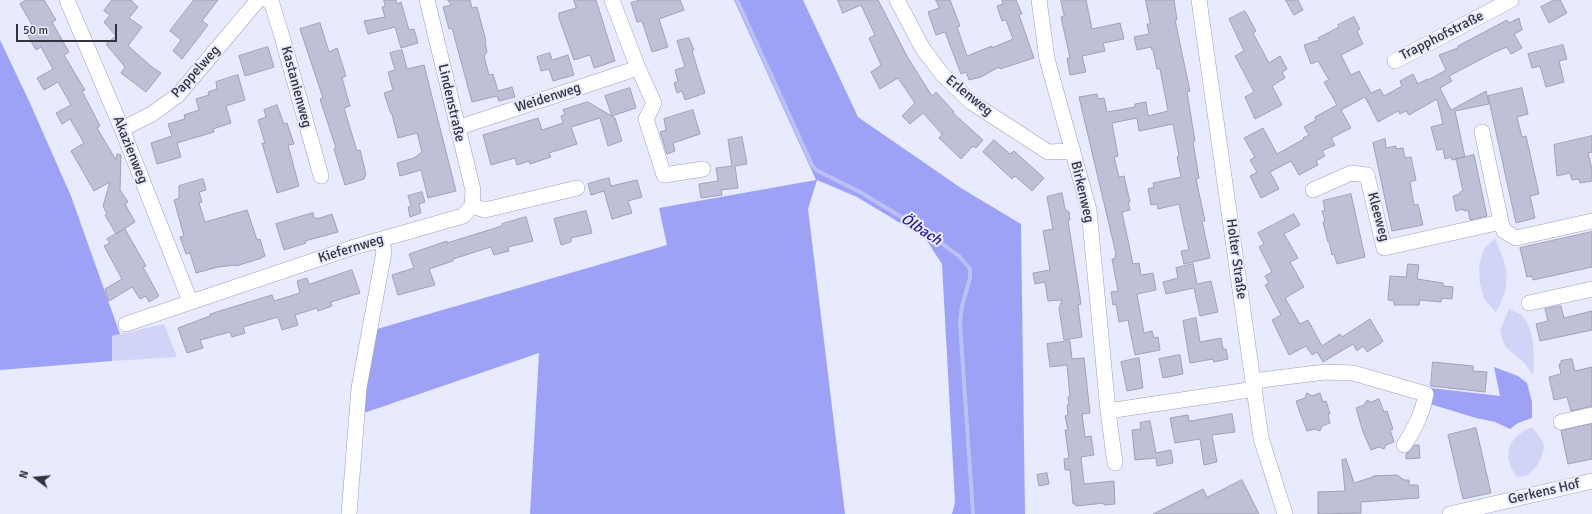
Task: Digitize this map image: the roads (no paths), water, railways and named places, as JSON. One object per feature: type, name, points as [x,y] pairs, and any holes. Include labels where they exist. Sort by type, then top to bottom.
[{"type":"street","name":"Akazienweg","points":[[67,0],[122,129],[190,301]]},
{"type":"street","name":"Pappelweg","points":[[122,129],[152,114],[178,95],[258,0]]},
{"type":"street","name":"Kastanienweg","points":[[268,0],[272,4],[281,33],[320,176]]},
{"type":"street","name":"Lindenstraße","points":[[427,0],[473,190],[472,206]]},
{"type":"street","points":[[612,0],[638,68],[654,103],[646,119],[664,175],[703,169]]},
{"type":"street","name":"Erlenweg","points":[[897,0],[923,49],[942,74],[972,102],[1048,152],[1073,151]]},
{"type":"street","name":"Birkenweg","points":[[1039,0],[1047,59],[1088,210],[1108,411],[1115,463]]},
{"type":"street","name":"Holter Straße","points":[[1199,0],[1261,438],[1285,514]]},
{"type":"street","name":"Trapphofstraße","points":[[1394,61],[1512,0]]},
{"type":"street","name":"Weidenweg","points":[[457,128],[638,68]]},
{"type":"street","points":[[1482,132],[1500,222],[1504,230],[1516,238],[1592,221]]},
{"type":"street","name":"Kleeweg","points":[[1313,190],[1351,173],[1366,175],[1384,248],[1500,222]]},
{"type":"street","points":[[472,206],[485,210],[576,188]]},
{"type":"street","name":"Kiefernweg","points":[[126,324],[190,301],[351,248],[463,216],[472,206]]},
{"type":"street","points":[[349,514],[359,388],[384,252],[381,240]]},
{"type":"street","points":[[1529,303],[1592,289]]},
{"type":"street","points":[[1108,411],[1325,372],[1353,373],[1426,394],[1423,406],[1404,445]]},
{"type":"street","points":[[1561,422],[1592,415]]},
{"type":"street","name":"Gerkens Hof","points":[[1450,514],[1592,481]]},
{"type":"waterway","name":"Ölbach","points":[[737,0],[812,165],[816,170],[860,192],[923,230],[959,256],[970,269],[970,278],[962,306],[960,323],[973,514]]}]
